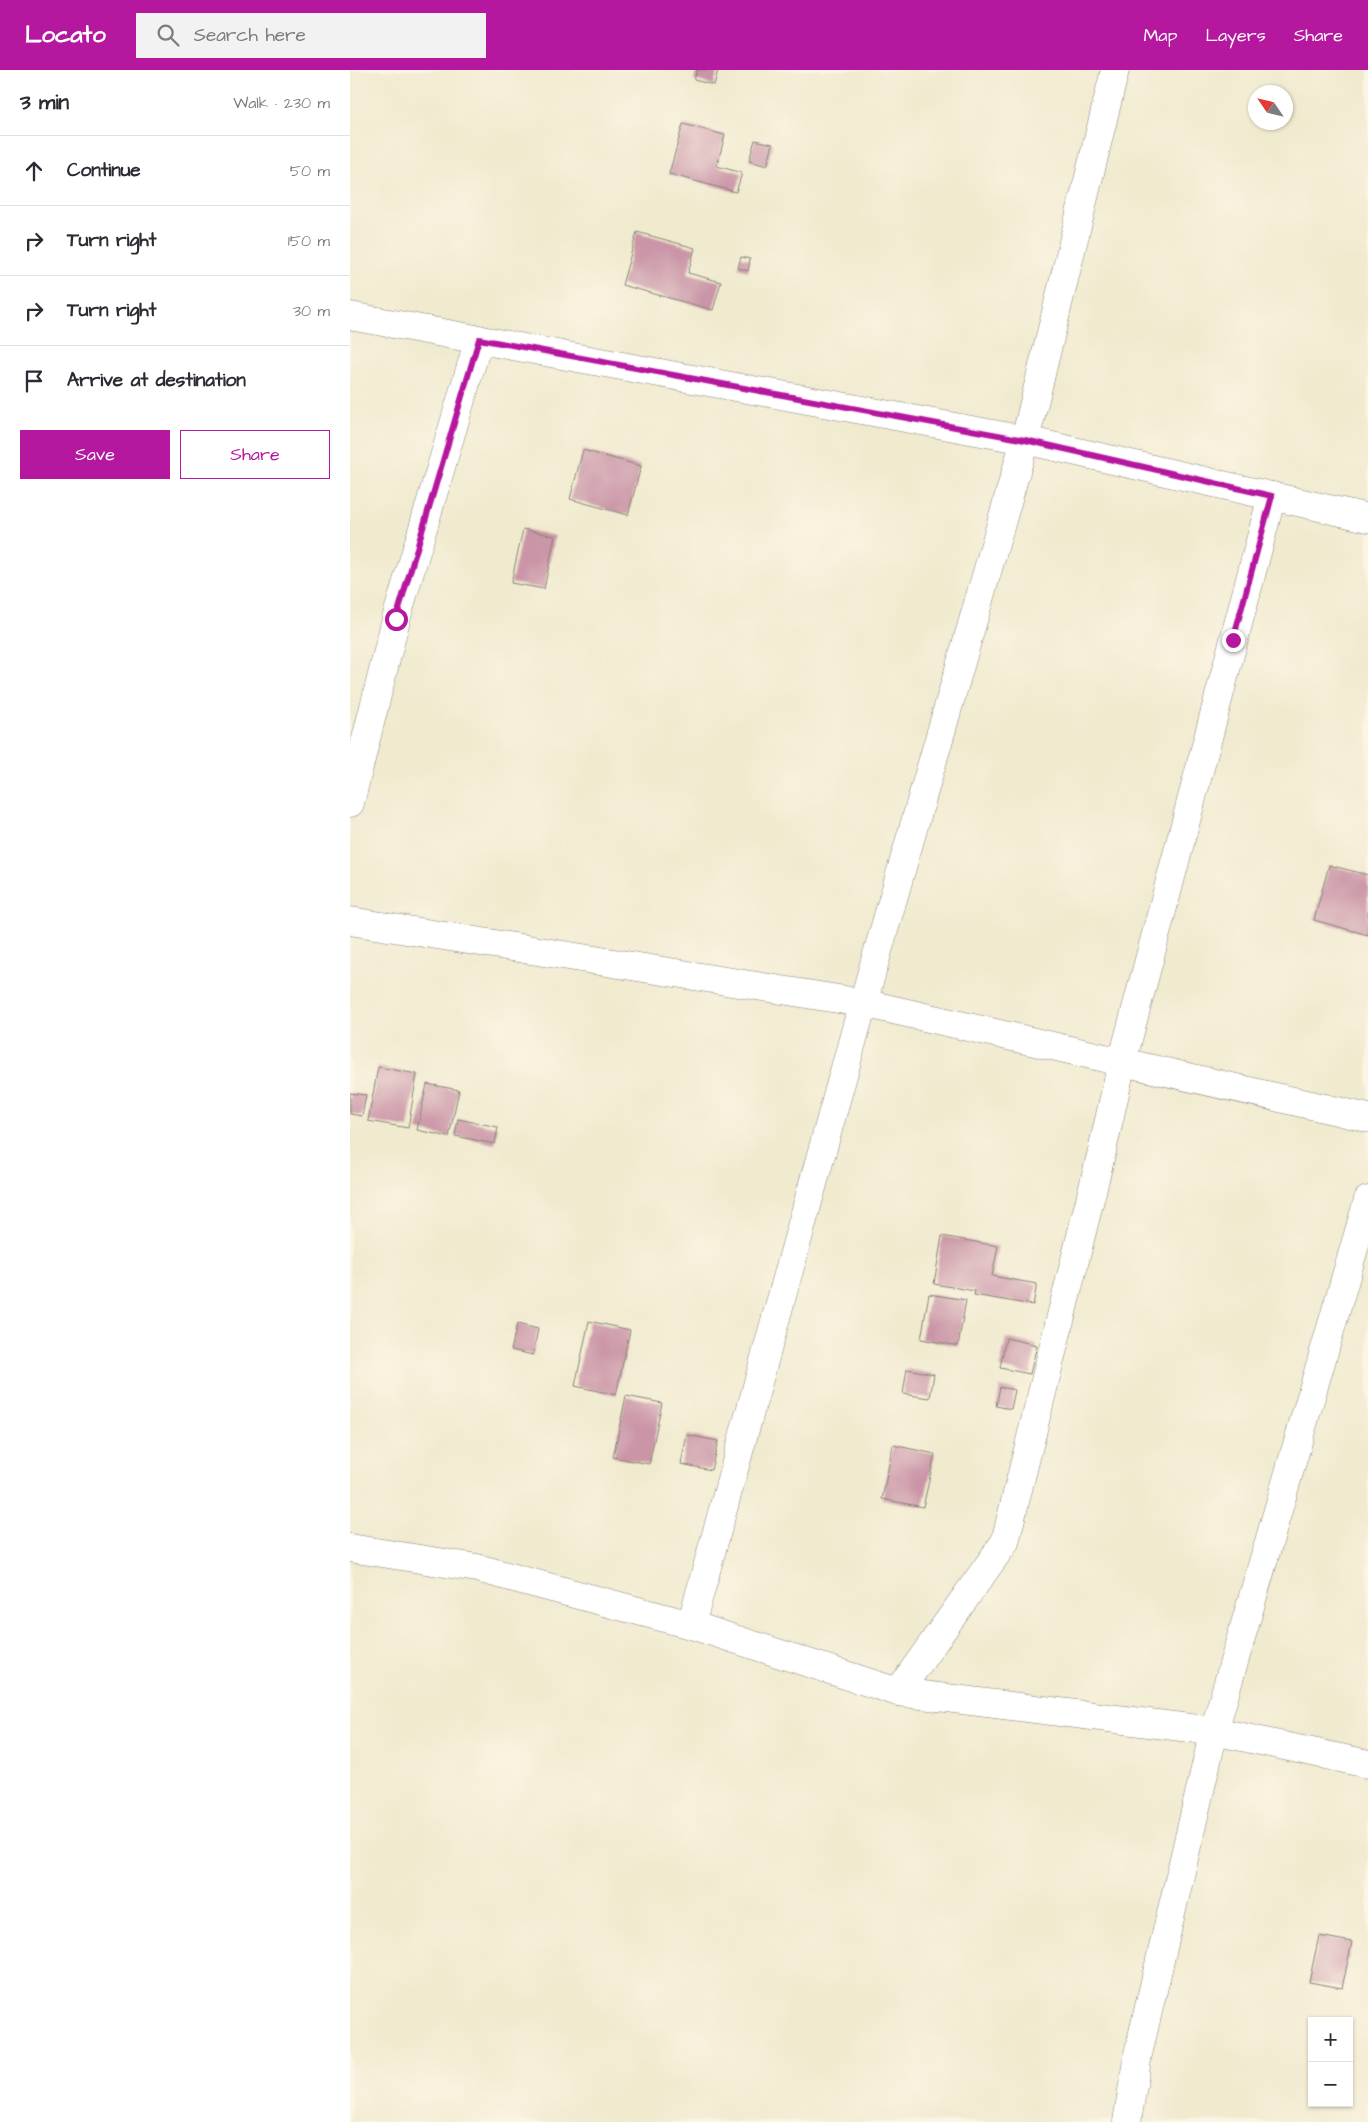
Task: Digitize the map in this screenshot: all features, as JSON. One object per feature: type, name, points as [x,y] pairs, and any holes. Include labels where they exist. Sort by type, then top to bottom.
[{"type":"street","points":[[691,1625],[862,1003],[1025,440],[1115,70]]},
{"type":"street","points":[[350,316],[1025,440],[1368,518]]},
{"type":"street","points":[[350,803],[396,619],[479,339]]},
{"type":"street","points":[[898,1692],[1005,1542],[1102,1151],[1122,1062],[1272,496]]},
{"type":"street","points":[[350,921],[862,1003],[1368,1118]]},
{"type":"street","points":[[1127,2122],[1138,2054],[1214,1731],[1368,1200]]},
{"type":"street","points":[[350,1548],[478,1568],[691,1625],[898,1692],[1214,1731],[1368,1764]]},
{"type":"building","points":[[697,70],[718,70],[714,85],[694,80]]},
{"type":"building","points":[[683,124],[725,135],[717,166],[742,173],[736,192],[669,174]]},
{"type":"building","points":[[755,140],[773,144],[767,166],[749,161]]},
{"type":"building","points":[[637,232],[695,248],[688,273],[721,282],[713,310],[622,285]]},
{"type":"building","points":[[741,257],[750,259],[748,271],[738,268]]},
{"type":"building","points":[[583,450],[641,466],[628,515],[570,499]]},
{"type":"building","points":[[523,529],[555,536],[544,589],[511,583]]},
{"type":"building","points":[[1329,865],[1368,875],[1368,935],[1314,920]]},
{"type":"building","points":[[378,1067],[417,1074],[408,1128],[368,1121]]},
{"type":"building","points":[[427,1084],[459,1090],[449,1137],[417,1130]]},
{"type":"building","points":[[350,1093],[366,1095],[362,1116],[350,1114]]},
{"type":"building","points":[[458,1119],[498,1127],[495,1144],[455,1136]]},
{"type":"building","points":[[942,1236],[998,1246],[992,1276],[1037,1284],[1033,1305],[974,1295],[975,1291],[934,1284]]},
{"type":"building","points":[[929,1294],[966,1300],[958,1346],[921,1339]]},
{"type":"building","points":[[589,1321],[630,1330],[616,1395],[575,1386]]},
{"type":"building","points":[[517,1324],[538,1329],[533,1355],[511,1350]]},
{"type":"building","points":[[1006,1338],[1037,1345],[1030,1374],[1000,1368]]},
{"type":"building","points":[[907,1369],[934,1374],[930,1398],[903,1394]]},
{"type":"building","points":[[1000,1387],[1015,1390],[1011,1409],[996,1406]]},
{"type":"building","points":[[626,1396],[662,1403],[649,1464],[613,1457]]},
{"type":"building","points":[[687,1435],[718,1441],[711,1470],[681,1464]]},
{"type":"building","points":[[893,1445],[935,1454],[923,1507],[882,1499]]},
{"type":"building","points":[[1319,1936],[1352,1942],[1342,1988],[1309,1982]]},
{"type":"route","points":[[396,619],[479,339],[1025,440],[1272,496],[1233,640]]}]
